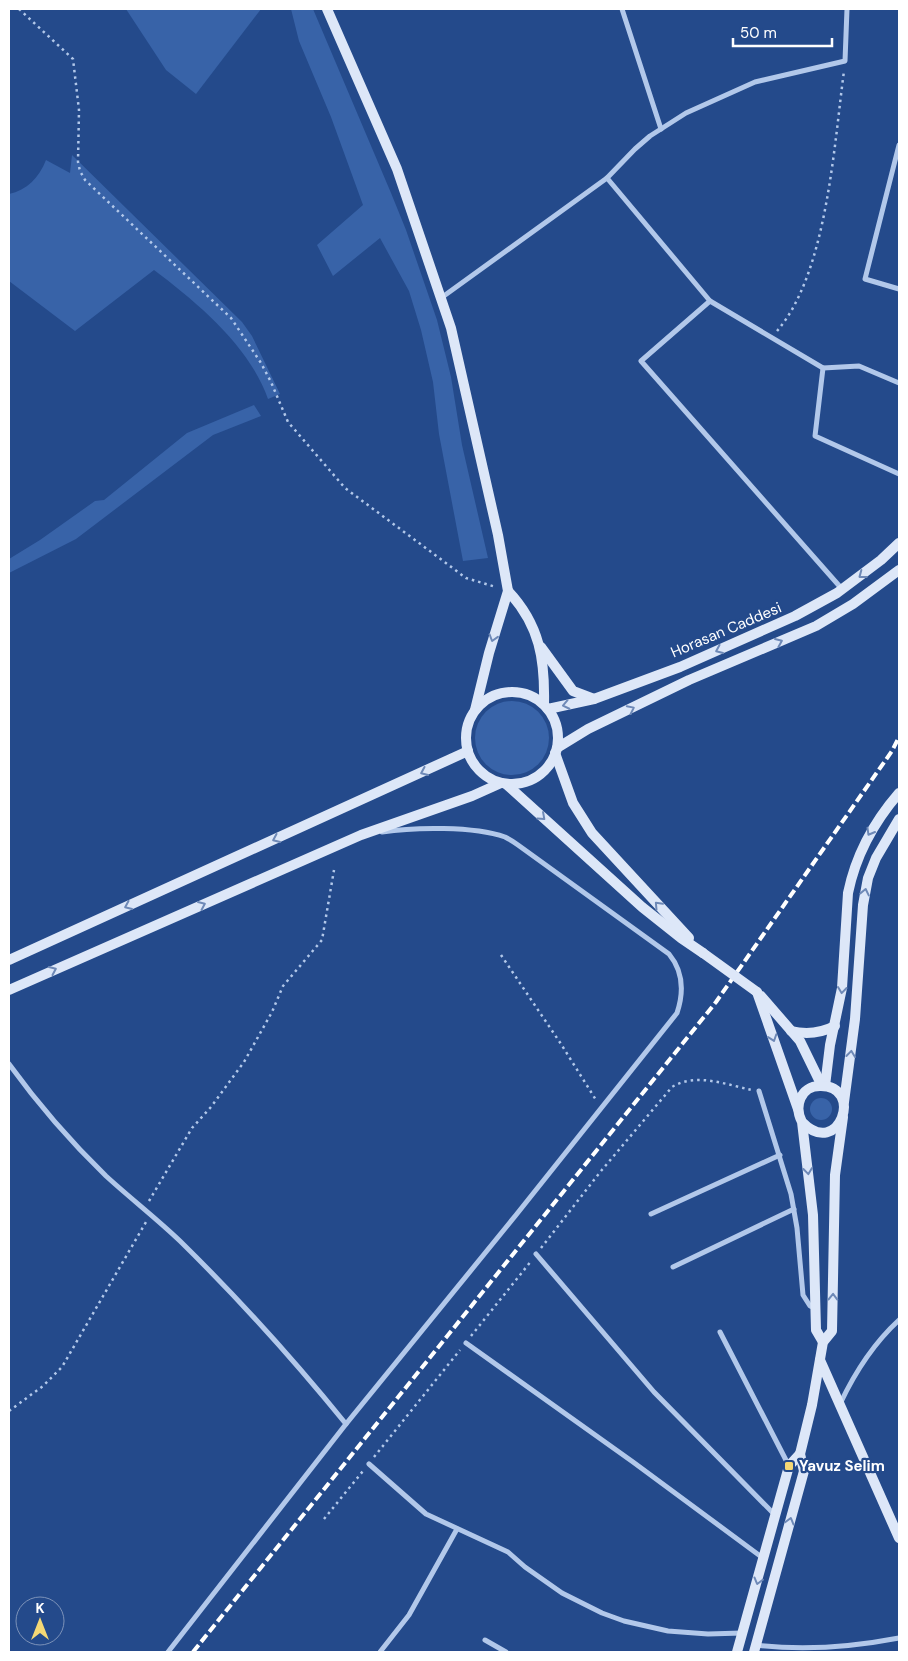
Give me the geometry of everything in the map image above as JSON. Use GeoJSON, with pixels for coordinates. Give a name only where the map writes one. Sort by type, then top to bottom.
{"type":"FeatureCollection","features":[{"type":"Feature","properties":{"kind":"street"},"geometry":{"type":"LineString","coordinates":[[327,9],[397,170],[451,328],[498,536],[508,591],[489,653],[475,710],[467,727],[466,737],[468,752],[480,772],[504,783],[516,784],[534,778],[549,766],[556,751],[588,729],[689,680],[816,626],[853,604],[899,570]]}},
{"type":"Feature","properties":{"kind":"street"},"geometry":{"type":"LineString","coordinates":[[622,9],[661,129]]}},
{"type":"Feature","properties":{"kind":"street"},"geometry":{"type":"LineString","coordinates":[[441,298],[607,178],[635,149],[686,113],[755,82],[845,61],[847,9]]}},
{"type":"Feature","properties":{"kind":"street"},"geometry":{"type":"LineString","coordinates":[[899,145],[865,280],[899,289]]}},
{"type":"Feature","properties":{"kind":"street"},"geometry":{"type":"LineString","coordinates":[[607,178],[710,301],[822,368],[859,366],[899,383]]}},
{"type":"Feature","properties":{"kind":"street"},"geometry":{"type":"LineString","coordinates":[[710,301],[641,361],[842,590]]}},
{"type":"Feature","properties":{"kind":"street"},"geometry":{"type":"LineString","coordinates":[[822,368],[815,436],[899,474]]}},
{"type":"Feature","properties":{"kind":"street","name":"Horasan Caddesi"},"geometry":{"type":"LineString","coordinates":[[546,707],[594,700],[680,667],[774,626],[842,590],[881,560],[899,543]]}},
{"type":"Feature","properties":{"kind":"street"},"geometry":{"type":"LineString","coordinates":[[508,591],[531,620],[540,644],[546,707]]}},
{"type":"Feature","properties":{"kind":"street"},"geometry":{"type":"LineString","coordinates":[[540,644],[573,691],[594,700]]}},
{"type":"Feature","properties":{"kind":"street"},"geometry":{"type":"LineString","coordinates":[[475,710],[490,698],[508,692],[527,694],[546,707],[557,729],[556,751],[573,803],[592,833],[703,954]]}},
{"type":"Feature","properties":{"kind":"street"},"geometry":{"type":"LineString","coordinates":[[9,960],[468,752]]}},
{"type":"Feature","properties":{"kind":"street"},"geometry":{"type":"LineString","coordinates":[[9,990],[360,835],[504,783]]}},
{"type":"Feature","properties":{"kind":"street"},"geometry":{"type":"LineString","coordinates":[[504,783],[660,922],[757,992],[800,1041],[824,1086]]}},
{"type":"Feature","properties":{"kind":"street"},"geometry":{"type":"LineString","coordinates":[[824,1086],[830,1045],[842,988],[848,893],[851,878],[858,855],[869,833],[887,806],[899,793]]}},
{"type":"Feature","properties":{"kind":"street"},"geometry":{"type":"LineString","coordinates":[[899,819],[887,836],[876,858],[868,878],[863,905],[855,1019],[835,1174],[832,1332],[823,1342],[800,1454],[804,1471],[755,1649],[867,1644],[899,1638]]}},
{"type":"Feature","properties":{"kind":"street"},"geometry":{"type":"LineString","coordinates":[[168,1652],[346,1424],[677,1012],[681,997],[681,981],[677,965],[669,954],[505,837],[473,832],[428,829],[397,830],[360,835]]}},
{"type":"Feature","properties":{"kind":"street"},"geometry":{"type":"LineString","coordinates":[[757,992],[802,1122],[813,1214],[816,1330],[823,1342]]}},
{"type":"Feature","properties":{"kind":"street"},"geometry":{"type":"LineString","coordinates":[[791,1031],[815,1033],[835,1026]]}},
{"type":"Feature","properties":{"kind":"street"},"geometry":{"type":"LineString","coordinates":[[9,1064],[43,1108],[86,1156],[190,1251],[270,1334],[346,1424]]}},
{"type":"Feature","properties":{"kind":"street"},"geometry":{"type":"LineString","coordinates":[[798,1109],[802,1095],[814,1087],[824,1086],[835,1090],[844,1102]]}},
{"type":"Feature","properties":{"kind":"street"},"geometry":{"type":"LineString","coordinates":[[758,1091],[780,1155],[794,1209],[803,1295],[810,1306],[815,1308]]}},
{"type":"Feature","properties":{"kind":"street"},"geometry":{"type":"LineString","coordinates":[[802,1122],[814,1131],[828,1132],[840,1123],[843,1117]]}},
{"type":"Feature","properties":{"kind":"street"},"geometry":{"type":"LineString","coordinates":[[651,1214],[780,1155]]}},
{"type":"Feature","properties":{"kind":"street"},"geometry":{"type":"LineString","coordinates":[[674,1266],[794,1209]]}},
{"type":"Feature","properties":{"kind":"street"},"geometry":{"type":"LineString","coordinates":[[536,1254],[654,1392],[776,1515]]}},
{"type":"Feature","properties":{"kind":"street"},"geometry":{"type":"LineString","coordinates":[[840,1404],[868,1354],[899,1320]]}},
{"type":"Feature","properties":{"kind":"street"},"geometry":{"type":"LineString","coordinates":[[720,1332],[789,1466]]}},
{"type":"Feature","properties":{"kind":"street"},"geometry":{"type":"LineString","coordinates":[[466,1343],[633,1462],[764,1559]]}},
{"type":"Feature","properties":{"kind":"street"},"geometry":{"type":"LineString","coordinates":[[820,1360],[899,1538]]}},
{"type":"Feature","properties":{"kind":"street"},"geometry":{"type":"LineString","coordinates":[[737,1652],[789,1466],[800,1454]]}},
{"type":"Feature","properties":{"kind":"street"},"geometry":{"type":"LineString","coordinates":[[369,1464],[426,1514],[508,1552],[525,1567],[556,1589],[602,1613],[668,1631],[708,1634],[743,1633]]}},
{"type":"Feature","properties":{"kind":"street"},"geometry":{"type":"LineString","coordinates":[[380,1652],[409,1616],[457,1529]]}},
{"type":"Feature","properties":{"kind":"street"},"geometry":{"type":"LineString","coordinates":[[485,1640],[506,1652]]}},
{"type":"Feature","properties":{"kind":"path"},"geometry":{"type":"LineString","coordinates":[[19,9],[73,59],[79,110],[78,162],[82,176],[231,318],[261,362],[288,422],[345,488],[466,578],[508,591]]}},
{"type":"Feature","properties":{"kind":"path"},"geometry":{"type":"LineString","coordinates":[[771,338],[800,296],[817,243],[829,179],[845,61]]}},
{"type":"Feature","properties":{"kind":"path"},"geometry":{"type":"LineString","coordinates":[[144,1209],[192,1128],[211,1107],[244,1062],[272,1012],[283,986],[322,940],[334,870]]}},
{"type":"Feature","properties":{"kind":"path"},"geometry":{"type":"LineString","coordinates":[[501,955],[561,1044],[601,1108]]}},
{"type":"Feature","properties":{"kind":"path"},"geometry":{"type":"LineString","coordinates":[[324,1519],[601,1171],[672,1087],[684,1082],[697,1080],[758,1091]]}},
{"type":"Feature","properties":{"kind":"path"},"geometry":{"type":"LineString","coordinates":[[9,1411],[43,1386],[62,1367],[150,1214]]}},
{"type":"Feature","properties":{"kind":"shaded area"},"geometry":{"type":"Polygon","coordinates":[[[126,9],[261,9],[196,94],[166,70],[126,9]]]}},
{"type":"Feature","properties":{"kind":"shaded area"},"geometry":{"type":"Polygon","coordinates":[[[291,9],[313,9],[406,230],[437,320],[451,377],[462,445],[488,558],[463,561],[439,434],[433,382],[421,330],[409,291],[380,238],[333,276],[317,245],[363,205],[331,117],[299,41],[291,9]]]}},
{"type":"Feature","properties":{"kind":"shaded area"},"geometry":{"type":"Polygon","coordinates":[[[72,155],[242,322],[252,336],[280,394],[268,399],[260,380],[249,362],[221,327],[154,270],[75,331],[9,281],[9,194],[21,190],[32,182],[46,160],[70,173],[72,155]]]}},
{"type":"Feature","properties":{"kind":"shaded area"},"geometry":{"type":"Polygon","coordinates":[[[254,405],[261,416],[213,435],[76,539],[9,573],[9,559],[40,540],[95,501],[104,500],[187,433],[254,405]]]}},
{"type":"Feature","properties":{"kind":"shaded area"},"geometry":{"type":"Polygon","coordinates":[[[512,701],[533,707],[543,717],[549,738],[543,759],[533,769],[512,775],[491,769],[481,759],[475,738],[481,717],[491,707],[512,701]]]}},
{"type":"Feature","properties":{"kind":"shaded area"},"geometry":{"type":"Polygon","coordinates":[[[821,1098],[829,1101],[832,1109],[829,1117],[821,1120],[813,1117],[810,1109],[813,1101],[821,1098]]]}},
{"type":"Feature","properties":{"kind":"railway"},"geometry":{"type":"LineString","coordinates":[[193,1652],[716,1002],[892,751],[899,737]]}},
{"type":"Feature","properties":{"kind":"place","name":"Yavuz Selim"},"geometry":{"type":"Point","coordinates":[789,1466]}}]}
